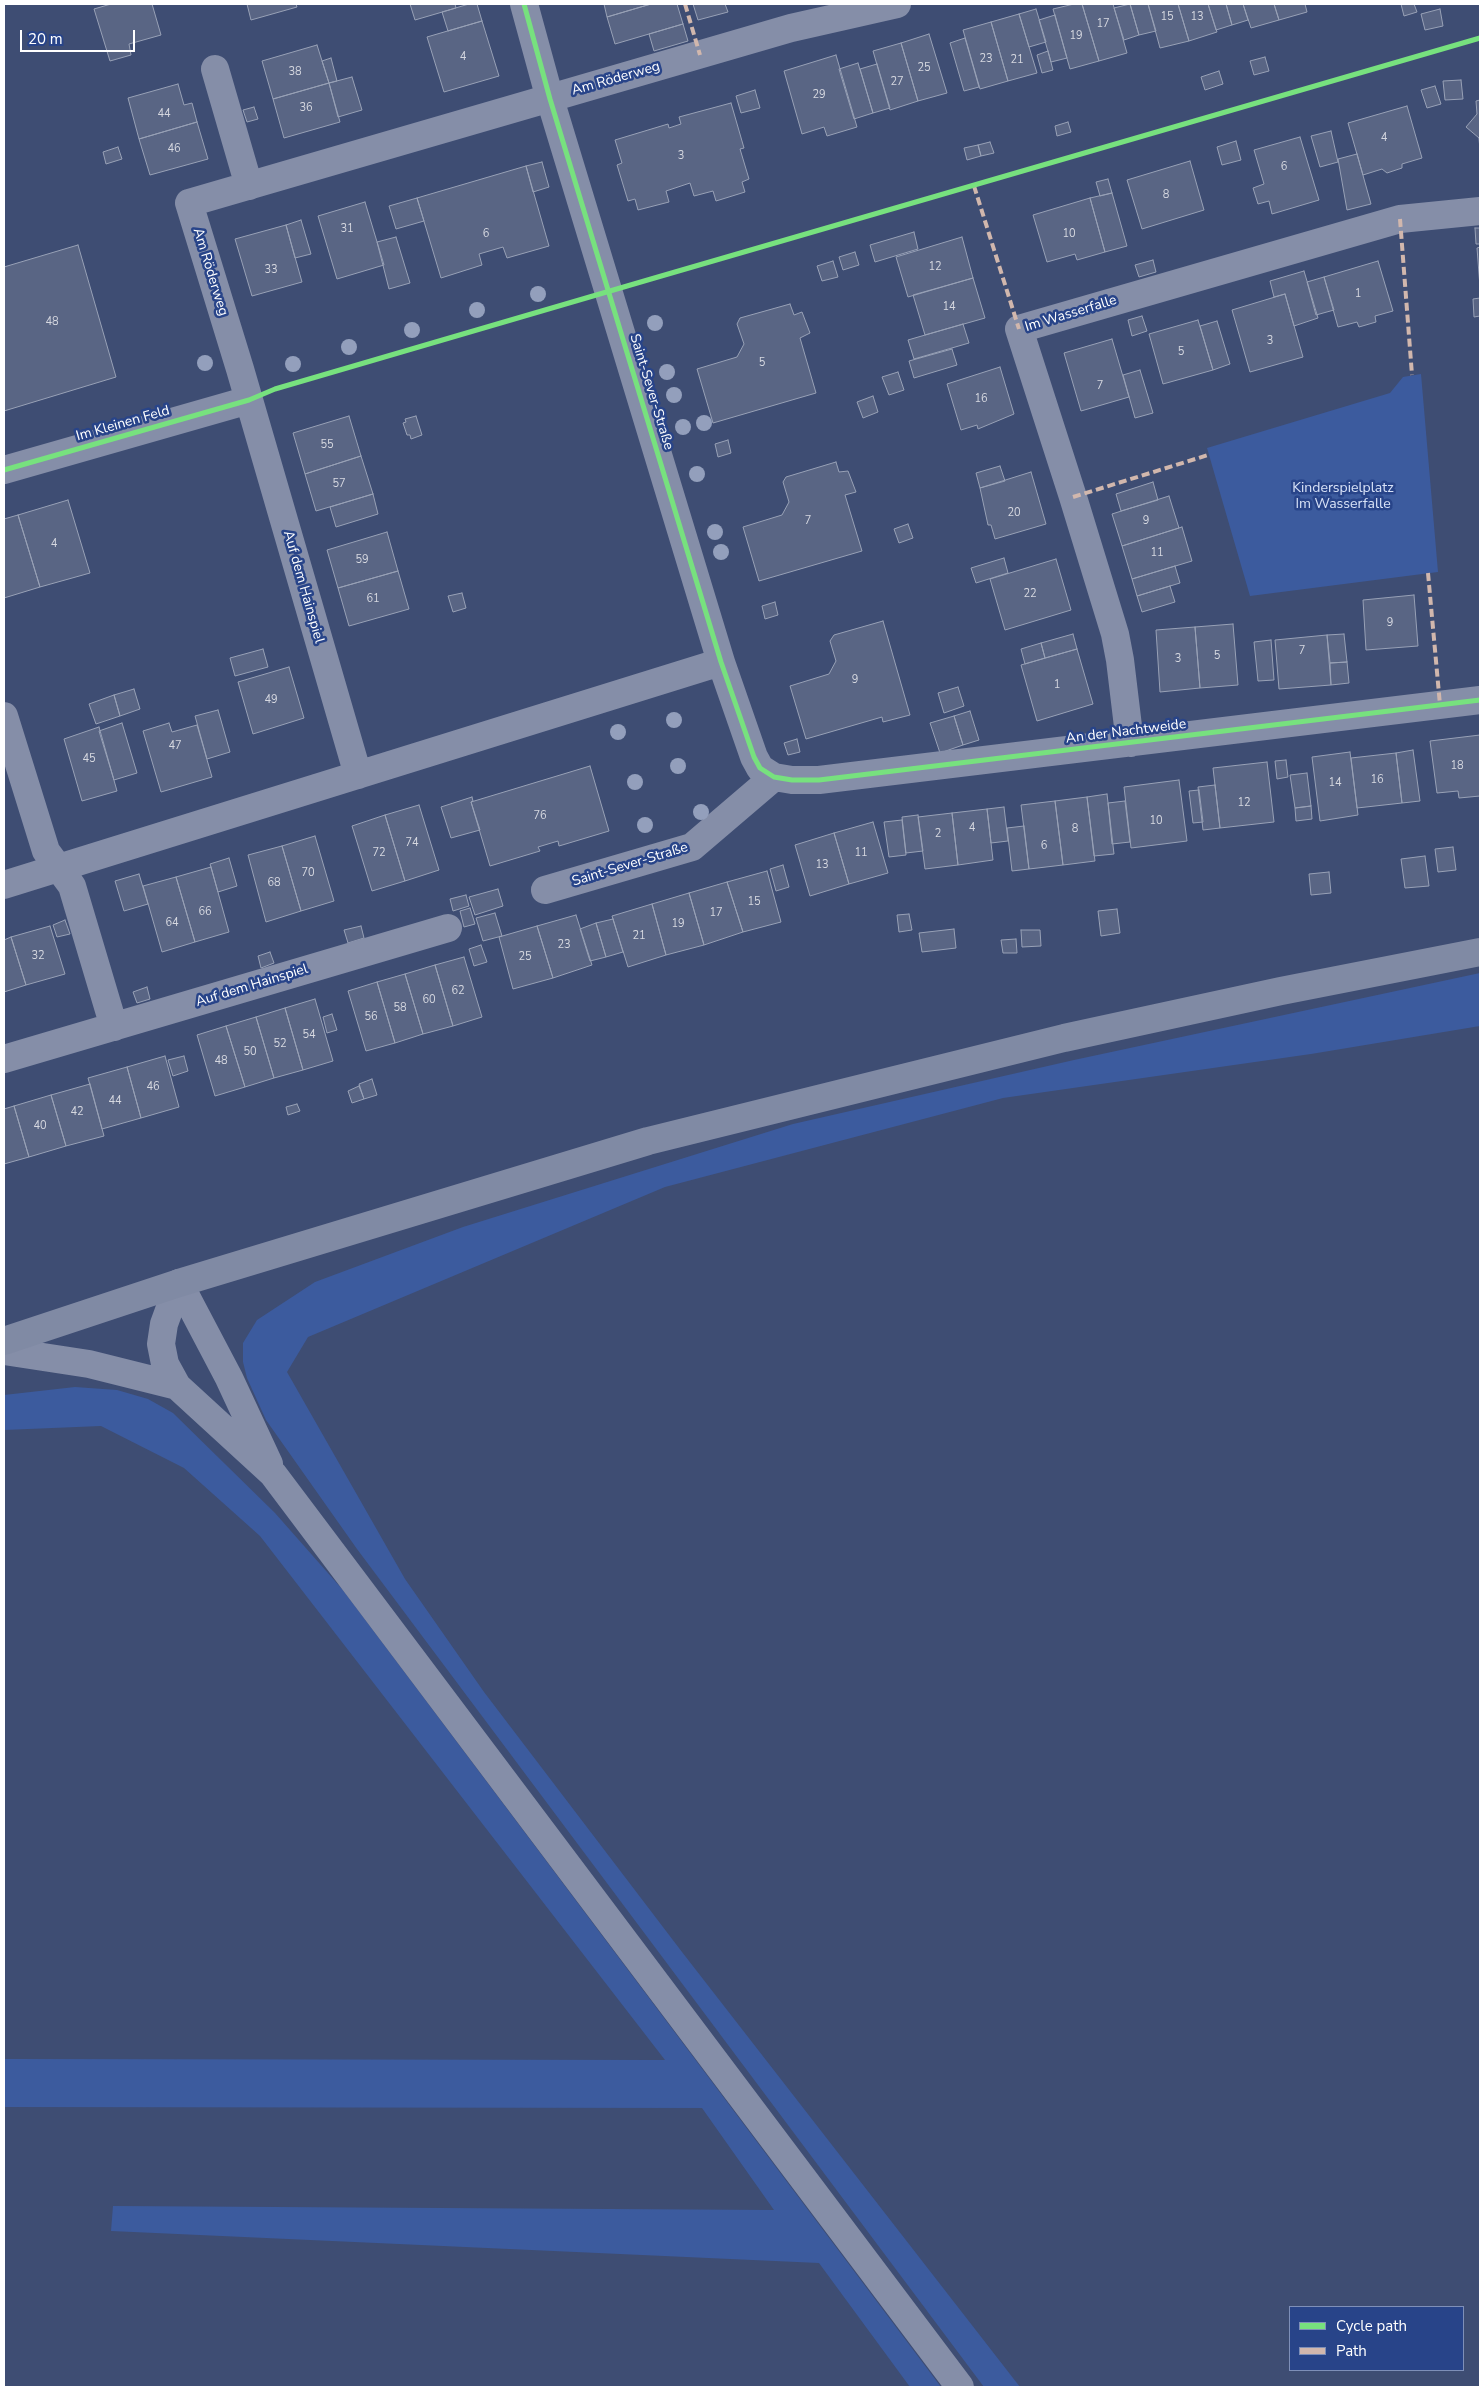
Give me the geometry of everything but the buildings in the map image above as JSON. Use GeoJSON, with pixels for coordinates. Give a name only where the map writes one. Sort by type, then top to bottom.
{"type":"FeatureCollection","features":[{"type":"Feature","properties":{"kind":"main road"},"geometry":{"type":"LineString","coordinates":[[4,1341],[179,1283],[648,1141],[1064,1038],[1281,991],[1480,952]]}},
{"type":"Feature","properties":{"kind":"street","name":"Saint-Sever-Straße"},"geometry":{"type":"LineString","coordinates":[[524,4],[550,99],[721,662],[754,757],[760,768],[774,776],[692,847],[545,890]]}},
{"type":"Feature","properties":{"kind":"street","name":"Am Röderweg"},"geometry":{"type":"LineString","coordinates":[[249,400],[189,204],[791,28],[897,4]]}},
{"type":"Feature","properties":{"kind":"street"},"geometry":{"type":"LineString","coordinates":[[215,69],[249,186]]}},
{"type":"Feature","properties":{"kind":"street","name":"Im Wasserfalle"},"geometry":{"type":"LineString","coordinates":[[1130,743],[1120,660],[1114,634],[1074,497],[1019,329],[1400,219],[1480,211]]}},
{"type":"Feature","properties":{"kind":"street","name":"Im Kleinen Feld"},"geometry":{"type":"LineString","coordinates":[[4,470],[249,400]]}},
{"type":"Feature","properties":{"kind":"street","name":"Auf dem Hainspiel"},"geometry":{"type":"LineString","coordinates":[[249,400],[358,775]]}},
{"type":"Feature","properties":{"kind":"street"},"geometry":{"type":"LineString","coordinates":[[4,884],[721,662]]}},
{"type":"Feature","properties":{"kind":"street","name":"An der Nachtweide"},"geometry":{"type":"LineString","coordinates":[[774,776],[792,780],[819,780],[1480,700]]}},
{"type":"Feature","properties":{"kind":"street"},"geometry":{"type":"LineString","coordinates":[[4,716],[46,851],[72,886],[114,1027]]}},
{"type":"Feature","properties":{"kind":"street","name":"Auf dem Hainspiel"},"geometry":{"type":"LineString","coordinates":[[4,1059],[448,928]]}},
{"type":"Feature","properties":{"kind":"street"},"geometry":{"type":"LineString","coordinates":[[179,1283],[164,1324],[161,1344],[165,1364],[177,1386],[273,1474],[960,2387]]}},
{"type":"Feature","properties":{"kind":"street"},"geometry":{"type":"LineString","coordinates":[[179,1283],[229,1378],[273,1474]]}},
{"type":"Feature","properties":{"kind":"street"},"geometry":{"type":"LineString","coordinates":[[4,1351],[89,1364],[177,1386]]}},
{"type":"Feature","properties":{"kind":"green space","name":"Kinderspielplatz Im Wasserfalle"},"geometry":{"type":"Polygon","coordinates":[[[1421,374],[1438,572],[1250,596],[1207,448],[1390,393],[1403,377],[1421,374]]]}},
{"type":"Feature","properties":{"kind":"green space"},"geometry":{"type":"Polygon","coordinates":[[[1480,973],[1480,1026],[1311,1054],[1003,1098],[665,1187],[308,1337],[287,1372],[405,1579],[484,1692],[682,1952],[1020,2387],[984,2387],[357,1549],[266,1420],[247,1378],[243,1362],[243,1343],[257,1320],[315,1282],[463,1227],[793,1124],[1074,1060],[1480,973]]]}},
{"type":"Feature","properties":{"kind":"green space"},"geometry":{"type":"Polygon","coordinates":[[[75,1387],[117,1390],[148,1399],[173,1413],[275,1513],[342,1589],[941,2387],[910,2387],[819,2263],[111,2231],[113,2206],[774,2210],[702,2108],[4,2107],[4,2059],[665,2060],[260,1536],[184,1468],[101,1426],[4,1430],[4,1395],[75,1387]]]}},
{"type":"Feature","properties":{"kind":"marked path"},"geometry":{"type":"LineString","coordinates":[[685,4],[700,55]]}},
{"type":"Feature","properties":{"kind":"marked path"},"geometry":{"type":"LineString","coordinates":[[974,186],[1019,329]]}},
{"type":"Feature","properties":{"kind":"marked path"},"geometry":{"type":"LineString","coordinates":[[1400,219],[1412,375]]}},
{"type":"Feature","properties":{"kind":"marked path"},"geometry":{"type":"LineString","coordinates":[[1073,497],[1208,455]]}},
{"type":"Feature","properties":{"kind":"marked path"},"geometry":{"type":"LineString","coordinates":[[1428,573],[1440,705]]}},
{"type":"Feature","properties":{"kind":"cycle path"},"geometry":{"type":"LineString","coordinates":[[524,4],[550,99],[721,662],[754,757],[760,768],[774,777],[792,780],[819,780],[1480,700]]}},
{"type":"Feature","properties":{"kind":"cycle path"},"geometry":{"type":"LineString","coordinates":[[4,470],[249,400],[275,389],[1480,38]]}}]}
